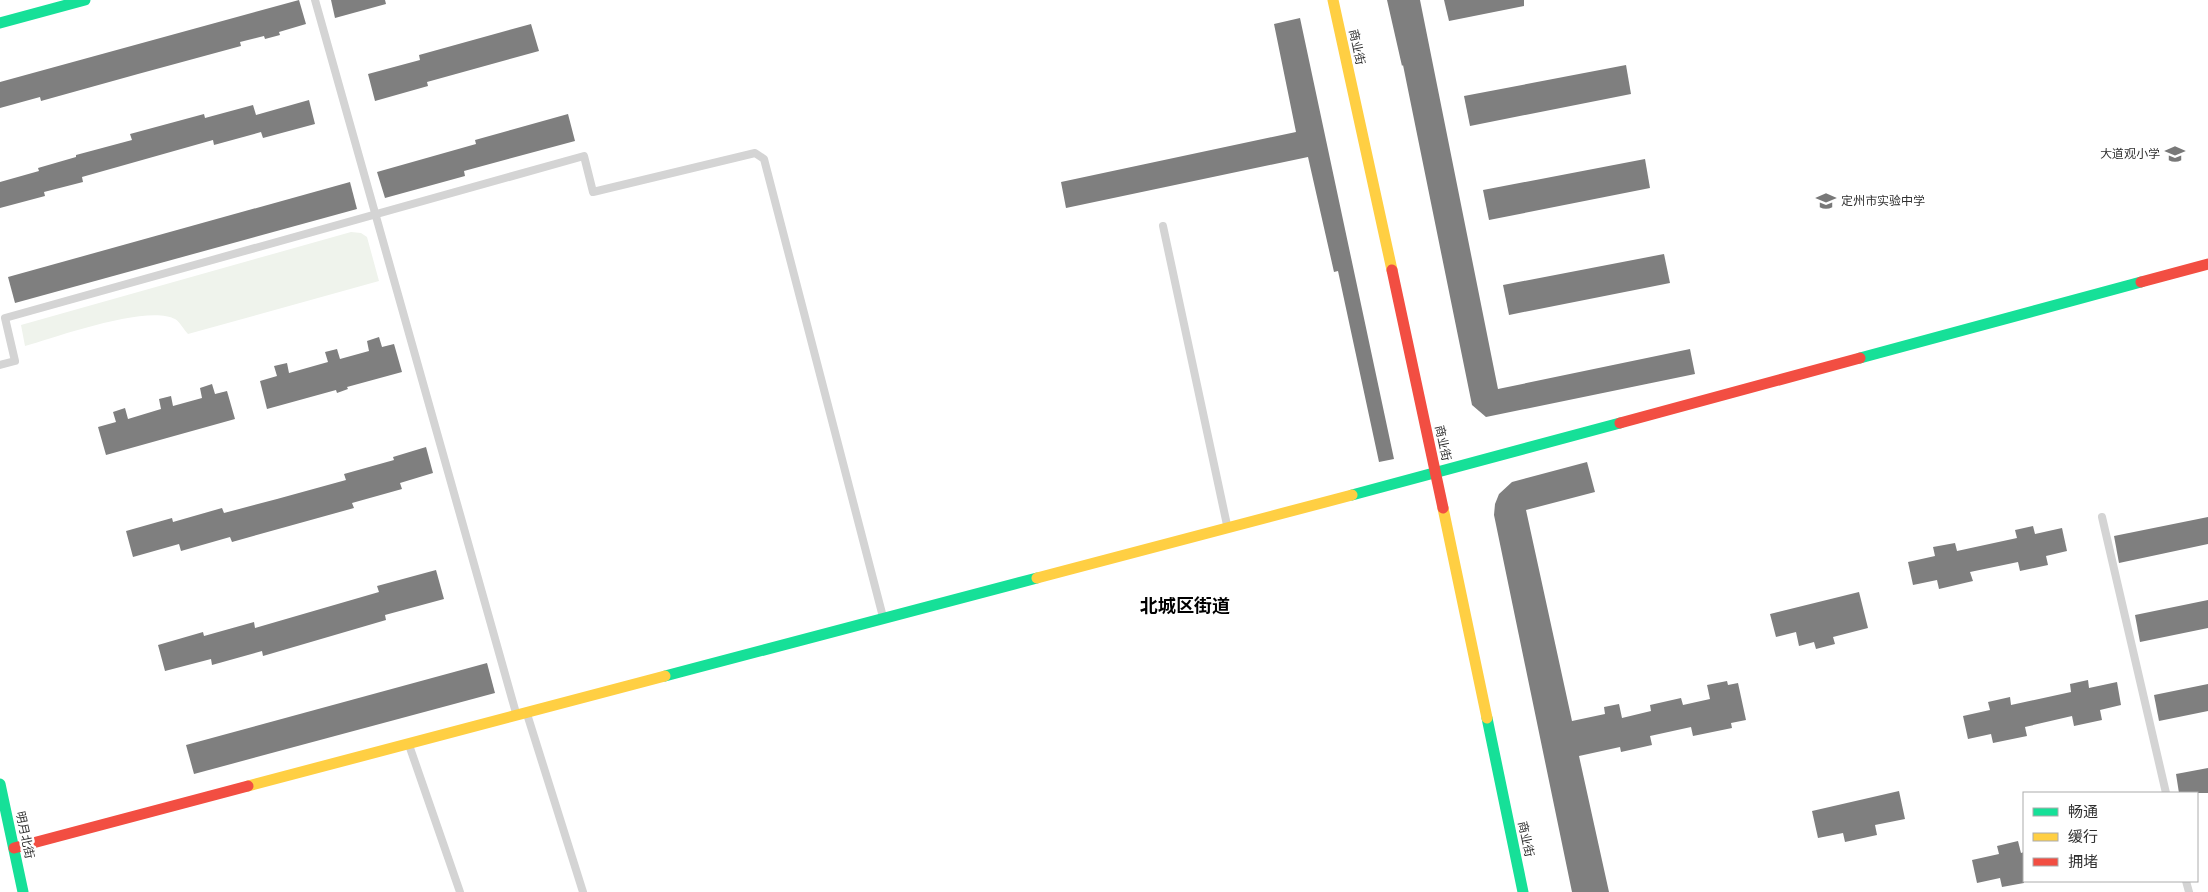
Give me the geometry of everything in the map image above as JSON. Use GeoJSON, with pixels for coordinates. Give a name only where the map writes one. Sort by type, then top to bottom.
{"type":"FeatureCollection","features":[{"type":"Feature","properties":{"kind":"street"},"geometry":{"type":"LineString","coordinates":[[0,23],[85,0]]}},
{"type":"Feature","properties":{"kind":"street","name":"商业街"},"geometry":{"type":"LineString","coordinates":[[1333,0],[1523,892]]}},
{"type":"Feature","properties":{"kind":"street"},"geometry":{"type":"LineString","coordinates":[[14,848],[1435,472],[2208,264]]}},
{"type":"Feature","properties":{"kind":"street","name":"明月北街"},"geometry":{"type":"LineString","coordinates":[[0,784],[23,892]]}},
{"type":"Feature","properties":{"kind":"lane"},"geometry":{"type":"LineString","coordinates":[[315,0],[375,214],[522,714],[583,892]]}},
{"type":"Feature","properties":{"kind":"lane"},"geometry":{"type":"LineString","coordinates":[[0,364],[16,361],[5,318],[375,214],[584,156],[594,192],[755,153],[764,159],[884,618]]}},
{"type":"Feature","properties":{"kind":"lane"},"geometry":{"type":"LineString","coordinates":[[1163,226],[1227,527]]}},
{"type":"Feature","properties":{"kind":"lane"},"geometry":{"type":"LineString","coordinates":[[2102,517],[2166,792]]}},
{"type":"Feature","properties":{"kind":"lane"},"geometry":{"type":"LineString","coordinates":[[409,744],[460,892]]}},
{"type":"Feature","properties":{"kind":"shaded area"},"geometry":{"type":"Polygon","coordinates":[[[351,232],[361,233],[367,237],[379,281],[188,334],[175,319],[162,315],[145,316],[102,324],[25,346],[21,325],[351,232]]]}},
{"type":"Feature","properties":{"kind":"building"},"geometry":{"type":"Polygon","coordinates":[[[299,0],[306,24],[279,32],[280,35],[265,39],[264,36],[240,42],[241,46],[41,101],[40,97],[0,108],[0,82],[299,0]]]}},
{"type":"Feature","properties":{"kind":"building"},"geometry":{"type":"Polygon","coordinates":[[[331,0],[385,0],[386,4],[335,18],[331,0]]]}},
{"type":"Feature","properties":{"kind":"building"},"geometry":{"type":"Polygon","coordinates":[[[1387,0],[1420,0],[1498,389],[1690,349],[1695,374],[1486,417],[1472,405],[1403,65],[1387,0]]]}},
{"type":"Feature","properties":{"kind":"building"},"geometry":{"type":"Polygon","coordinates":[[[1444,0],[1524,0],[1524,6],[1449,21],[1444,0]]]}},
{"type":"Feature","properties":{"kind":"building"},"geometry":{"type":"Polygon","coordinates":[[[1300,18],[1394,459],[1379,462],[1338,271],[1334,272],[1308,157],[1066,208],[1061,182],[1296,132],[1274,24],[1300,18]]]}},
{"type":"Feature","properties":{"kind":"building"},"geometry":{"type":"Polygon","coordinates":[[[531,24],[539,51],[427,82],[428,86],[375,101],[368,74],[420,60],[419,55],[531,24]]]}},
{"type":"Feature","properties":{"kind":"building"},"geometry":{"type":"Polygon","coordinates":[[[1626,65],[1631,94],[1470,126],[1464,96],[1626,65]]]}},
{"type":"Feature","properties":{"kind":"building"},"geometry":{"type":"Polygon","coordinates":[[[309,100],[315,124],[263,138],[261,132],[214,145],[213,140],[82,177],[83,182],[44,192],[45,196],[0,208],[0,182],[39,171],[38,168],[76,157],[76,155],[132,140],[130,134],[204,114],[205,118],[253,105],[256,115],[309,100]]]}},
{"type":"Feature","properties":{"kind":"building"},"geometry":{"type":"Polygon","coordinates":[[[568,114],[575,141],[464,171],[465,176],[385,198],[377,172],[476,144],[475,140],[568,114]]]}},
{"type":"Feature","properties":{"kind":"building"},"geometry":{"type":"Polygon","coordinates":[[[1645,159],[1650,188],[1489,220],[1483,190],[1645,159]]]}},
{"type":"Feature","properties":{"kind":"building"},"geometry":{"type":"Polygon","coordinates":[[[350,182],[357,209],[15,303],[8,277],[350,182]]]}},
{"type":"Feature","properties":{"kind":"building"},"geometry":{"type":"Polygon","coordinates":[[[1664,254],[1670,283],[1509,315],[1503,285],[1664,254]]]}},
{"type":"Feature","properties":{"kind":"building"},"geometry":{"type":"Polygon","coordinates":[[[379,337],[382,347],[394,344],[402,372],[347,387],[348,389],[337,393],[336,390],[267,409],[260,381],[277,376],[274,366],[287,363],[289,373],[328,362],[325,352],[337,349],[340,359],[369,351],[367,341],[379,337]]]}},
{"type":"Feature","properties":{"kind":"building"},"geometry":{"type":"Polygon","coordinates":[[[212,384],[215,394],[227,391],[235,419],[106,455],[98,427],[116,422],[113,412],[125,408],[128,419],[161,409],[159,399],[171,396],[173,406],[202,398],[200,388],[212,384]]]}},
{"type":"Feature","properties":{"kind":"building"},"geometry":{"type":"Polygon","coordinates":[[[426,447],[433,473],[400,483],[402,489],[352,503],[354,508],[232,542],[230,537],[181,551],[179,544],[133,557],[126,531],[172,518],[173,522],[222,508],[224,513],[346,480],[344,474],[394,460],[393,457],[426,447]]]}},
{"type":"Feature","properties":{"kind":"building"},"geometry":{"type":"Polygon","coordinates":[[[1587,462],[1595,492],[1526,510],[1572,721],[1605,714],[1604,707],[1619,704],[1622,718],[1651,711],[1650,705],[1681,698],[1683,705],[1710,699],[1707,685],[1727,681],[1728,685],[1738,683],[1746,720],[1731,723],[1732,728],[1693,736],[1691,727],[1650,736],[1652,745],[1621,752],[1620,747],[1579,756],[1609,892],[1572,892],[1494,515],[1495,504],[1499,494],[1512,482],[1587,462]]]}},
{"type":"Feature","properties":{"kind":"building"},"geometry":{"type":"Polygon","coordinates":[[[2208,517],[2208,544],[2119,563],[2114,536],[2208,517]]]}},
{"type":"Feature","properties":{"kind":"building"},"geometry":{"type":"Polygon","coordinates":[[[2033,526],[2035,534],[2062,528],[2067,551],[2046,556],[2048,565],[2020,571],[2018,562],[1970,572],[1973,581],[1939,589],[1937,580],[1913,585],[1908,562],[1935,556],[1933,547],[1955,543],[1957,551],[2017,538],[2015,530],[2033,526]]]}},
{"type":"Feature","properties":{"kind":"building"},"geometry":{"type":"Polygon","coordinates":[[[436,570],[444,599],[385,615],[386,620],[263,656],[262,651],[212,665],[211,659],[165,671],[158,645],[203,632],[204,636],[254,622],[255,628],[379,592],[377,586],[436,570]]]}},
{"type":"Feature","properties":{"kind":"building"},"geometry":{"type":"Polygon","coordinates":[[[1859,592],[1868,628],[1833,637],[1835,644],[1816,649],[1814,642],[1799,646],[1796,632],[1776,637],[1770,614],[1859,592]]]}},
{"type":"Feature","properties":{"kind":"building"},"geometry":{"type":"Polygon","coordinates":[[[2208,600],[2208,628],[2140,642],[2135,615],[2208,600]]]}},
{"type":"Feature","properties":{"kind":"building"},"geometry":{"type":"Polygon","coordinates":[[[487,663],[495,693],[194,774],[186,745],[487,663]]]}},
{"type":"Feature","properties":{"kind":"building"},"geometry":{"type":"Polygon","coordinates":[[[2088,680],[2089,688],[2117,682],[2121,705],[2100,710],[2102,720],[2074,726],[2072,716],[2025,727],[2027,736],[1993,743],[1991,734],[1968,739],[1963,716],[1990,710],[1988,702],[2010,697],[2011,705],[2071,692],[2070,684],[2088,680]]]}},
{"type":"Feature","properties":{"kind":"building"},"geometry":{"type":"Polygon","coordinates":[[[2208,684],[2208,711],[2159,721],[2154,695],[2208,684]]]}},
{"type":"Feature","properties":{"kind":"building"},"geometry":{"type":"Polygon","coordinates":[[[2208,768],[2208,793],[2179,792],[2176,774],[2208,768]]]}},
{"type":"Feature","properties":{"kind":"building"},"geometry":{"type":"Polygon","coordinates":[[[1899,791],[1905,819],[1875,825],[1877,835],[1845,842],[1843,833],[1818,838],[1812,811],[1899,791]]]}},
{"type":"Feature","properties":{"kind":"building"},"geometry":{"type":"Polygon","coordinates":[[[2018,841],[2021,853],[2023,852],[2024,883],[2002,887],[2000,878],[1977,883],[1972,860],[1999,854],[1997,846],[2018,841]]]}},
{"type":"Feature","properties":{"kind":"traffic: fast"},"geometry":{"type":"LineString","coordinates":[[0,23],[85,0]]}},
{"type":"Feature","properties":{"kind":"traffic: fast"},"geometry":{"type":"LineString","coordinates":[[1860,358],[2141,282]]}},
{"type":"Feature","properties":{"kind":"traffic: fast"},"geometry":{"type":"LineString","coordinates":[[1352,495],[1620,423]]}},
{"type":"Feature","properties":{"kind":"traffic: fast"},"geometry":{"type":"LineString","coordinates":[[665,676],[1037,578]]}},
{"type":"Feature","properties":{"kind":"traffic: fast"},"geometry":{"type":"LineString","coordinates":[[1487,718],[1523,892]]}},
{"type":"Feature","properties":{"kind":"traffic: fast"},"geometry":{"type":"LineString","coordinates":[[0,784],[23,892]]}},
{"type":"Feature","properties":{"kind":"traffic: slow"},"geometry":{"type":"LineString","coordinates":[[1333,0],[1392,270]]}},
{"type":"Feature","properties":{"kind":"traffic: slow"},"geometry":{"type":"LineString","coordinates":[[1037,578],[1352,495]]}},
{"type":"Feature","properties":{"kind":"traffic: slow"},"geometry":{"type":"LineString","coordinates":[[1443,508],[1487,718]]}},
{"type":"Feature","properties":{"kind":"traffic: slow"},"geometry":{"type":"LineString","coordinates":[[248,786],[665,676]]}},
{"type":"Feature","properties":{"kind":"traffic: jam"},"geometry":{"type":"LineString","coordinates":[[2141,282],[2208,264]]}},
{"type":"Feature","properties":{"kind":"traffic: jam"},"geometry":{"type":"LineString","coordinates":[[1392,270],[1443,508]]}},
{"type":"Feature","properties":{"kind":"traffic: jam"},"geometry":{"type":"LineString","coordinates":[[1620,423],[1860,358]]}},
{"type":"Feature","properties":{"kind":"traffic: jam"},"geometry":{"type":"LineString","coordinates":[[14,848],[248,786]]}},
{"type":"Feature","properties":{"kind":"place","name":"大道观小学"},"geometry":{"type":"Point","coordinates":[2175,154]}},
{"type":"Feature","properties":{"kind":"place","name":"定州市实验中学"},"geometry":{"type":"Point","coordinates":[1826,201]}},
{"type":"Feature","properties":{"kind":"district","name":"北城区街道"},"geometry":{"type":"Point","coordinates":[1185,606]}}]}
